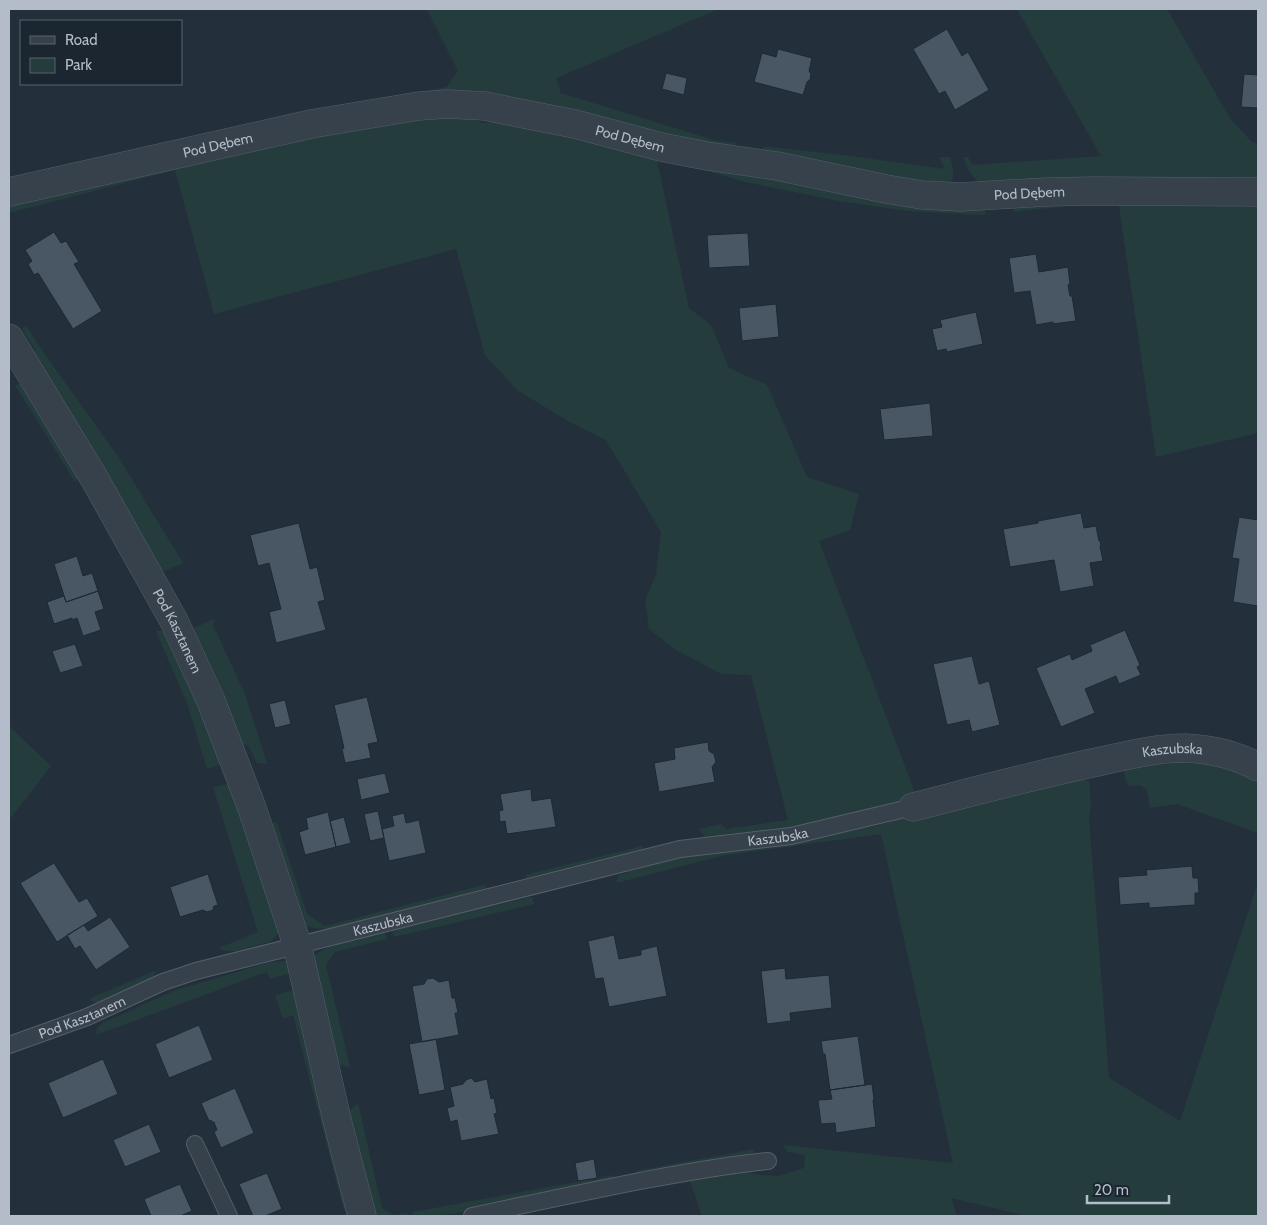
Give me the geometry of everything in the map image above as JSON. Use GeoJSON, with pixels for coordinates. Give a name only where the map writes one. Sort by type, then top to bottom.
{"type":"FeatureCollection","features":[{"type":"Feature","properties":{"kind":"street","name":"Pod Dębem"},"geometry":{"type":"LineString","coordinates":[[9,192],[311,124],[419,106],[447,104],[485,106],[575,124],[661,147],[777,166],[922,195],[960,197],[1094,191],[1258,192]]}},
{"type":"Feature","properties":{"kind":"street","name":"Pod Kasztanem"},"geometry":{"type":"LineString","coordinates":[[9,338],[94,478],[174,621],[212,701],[252,808],[297,944],[337,1120],[362,1216]]}},
{"type":"Feature","properties":{"kind":"street","name":"Kaszubska"},"geometry":{"type":"LineString","coordinates":[[913,807],[1061,769],[1151,751],[1184,748],[1206,750],[1233,756],[1258,767]]}},
{"type":"Feature","properties":{"kind":"lane","name":"Kaszubska"},"geometry":{"type":"LineString","coordinates":[[297,944],[680,849],[791,836],[913,807]]}},
{"type":"Feature","properties":{"kind":"lane","name":"Pod Kasztanem"},"geometry":{"type":"LineString","coordinates":[[9,1045],[87,1017],[163,982],[196,971],[297,944]]}},
{"type":"Feature","properties":{"kind":"lane"},"geometry":{"type":"LineString","coordinates":[[194,1144],[229,1216]]}},
{"type":"Feature","properties":{"kind":"lane"},"geometry":{"type":"LineString","coordinates":[[472,1216],[688,1172],[768,1161]]}},
{"type":"Feature","properties":{"kind":"green space"},"geometry":{"type":"Polygon","coordinates":[[[427,9],[719,9],[556,78],[561,93],[717,141],[738,143],[728,148],[563,114],[273,119],[447,87],[458,71],[427,9]]]}},
{"type":"Feature","properties":{"kind":"green space"},"geometry":{"type":"Polygon","coordinates":[[[1017,9],[1167,9],[1231,120],[1253,143],[1258,143],[1258,180],[980,184],[970,173],[963,157],[968,157],[972,165],[1101,156],[1017,9]]]}},
{"type":"Feature","properties":{"kind":"green space"},"geometry":{"type":"Polygon","coordinates":[[[464,114],[482,123],[502,121],[984,205],[985,215],[907,211],[839,201],[745,182],[656,156],[689,308],[711,325],[729,368],[767,385],[807,477],[859,494],[850,530],[819,541],[917,801],[790,829],[706,839],[699,829],[721,824],[726,829],[788,820],[751,675],[722,674],[676,650],[649,629],[645,600],[656,575],[661,532],[606,440],[568,421],[517,390],[485,355],[456,249],[214,314],[175,170],[9,213],[9,200],[313,133],[464,114]]]}},
{"type":"Feature","properties":{"kind":"green space"},"geometry":{"type":"Polygon","coordinates":[[[763,146],[945,169],[939,157],[950,157],[953,178],[951,185],[941,189],[765,153],[763,146]]]}},
{"type":"Feature","properties":{"kind":"green space"},"geometry":{"type":"Polygon","coordinates":[[[1117,196],[1258,203],[1258,433],[1156,457],[1118,200],[1014,212],[1013,205],[1018,201],[1045,198],[1117,196]]]}},
{"type":"Feature","properties":{"kind":"green space"},"geometry":{"type":"Polygon","coordinates":[[[26,326],[117,455],[183,563],[165,571],[159,569],[32,355],[35,350],[22,329],[26,326]]]}},
{"type":"Feature","properties":{"kind":"green space"},"geometry":{"type":"Polygon","coordinates":[[[26,383],[82,474],[75,482],[15,385],[26,383]]]}},
{"type":"Feature","properties":{"kind":"green space"},"geometry":{"type":"Polygon","coordinates":[[[215,619],[213,625],[245,694],[267,764],[257,763],[248,745],[238,744],[189,630],[215,619]]]}},
{"type":"Feature","properties":{"kind":"green space"},"geometry":{"type":"Polygon","coordinates":[[[168,629],[225,763],[207,769],[188,706],[156,631],[168,629]]]}},
{"type":"Feature","properties":{"kind":"green space"},"geometry":{"type":"Polygon","coordinates":[[[9,726],[51,766],[9,820],[9,726]]]}},
{"type":"Feature","properties":{"kind":"green space"},"geometry":{"type":"Polygon","coordinates":[[[1182,756],[1258,774],[1258,833],[1177,804],[1150,808],[1147,790],[1141,785],[1130,786],[1126,782],[1124,769],[1182,756]]]}},
{"type":"Feature","properties":{"kind":"green space"},"geometry":{"type":"Polygon","coordinates":[[[1079,778],[1089,781],[1091,804],[1089,817],[1109,1078],[1180,1121],[1258,882],[1258,1216],[1027,1216],[951,1198],[957,1216],[702,1216],[690,1181],[744,1171],[761,1175],[779,1176],[804,1168],[805,1155],[788,1152],[783,1145],[953,1163],[881,834],[721,856],[616,883],[619,875],[681,856],[796,842],[879,825],[913,815],[1079,778]]]}},
{"type":"Feature","properties":{"kind":"green space"},"geometry":{"type":"Polygon","coordinates":[[[232,784],[280,928],[278,934],[271,941],[237,951],[224,951],[219,948],[258,932],[213,787],[232,784]]]}},
{"type":"Feature","properties":{"kind":"green space"},"geometry":{"type":"Polygon","coordinates":[[[276,821],[307,914],[325,926],[487,884],[485,889],[337,928],[311,927],[303,924],[268,825],[276,821]]]}},
{"type":"Feature","properties":{"kind":"green space"},"geometry":{"type":"Polygon","coordinates":[[[642,846],[644,852],[528,880],[525,875],[642,846]]]}},
{"type":"Feature","properties":{"kind":"green space"},"geometry":{"type":"Polygon","coordinates":[[[532,897],[534,904],[394,937],[392,930],[532,897]]]}},
{"type":"Feature","properties":{"kind":"green space"},"geometry":{"type":"Polygon","coordinates":[[[385,932],[387,939],[335,952],[326,965],[350,1067],[334,1063],[312,959],[318,953],[335,945],[385,932]]]}},
{"type":"Feature","properties":{"kind":"green space"},"geometry":{"type":"Polygon","coordinates":[[[287,961],[292,964],[294,972],[270,979],[267,972],[96,1035],[97,1028],[102,1023],[176,990],[271,962],[287,961]]]}},
{"type":"Feature","properties":{"kind":"green space"},"geometry":{"type":"Polygon","coordinates":[[[154,971],[155,974],[152,978],[101,1003],[89,999],[154,971]]]}},
{"type":"Feature","properties":{"kind":"green space"},"geometry":{"type":"Polygon","coordinates":[[[299,989],[349,1200],[344,1211],[293,1015],[283,1019],[275,995],[299,989]]]}},
{"type":"Feature","properties":{"kind":"green space"},"geometry":{"type":"Polygon","coordinates":[[[358,1103],[382,1208],[394,1215],[407,1213],[408,1216],[375,1216],[345,1115],[358,1103]]]}},
{"type":"Feature","properties":{"kind":"green space"},"geometry":{"type":"Polygon","coordinates":[[[754,1149],[754,1153],[637,1176],[635,1171],[754,1149]]]}},
{"type":"Feature","properties":{"kind":"green space"},"geometry":{"type":"Polygon","coordinates":[[[615,1175],[613,1179],[457,1213],[414,1216],[413,1212],[615,1175]]]}},
{"type":"Feature","properties":{"kind":"building"},"geometry":{"type":"Polygon","coordinates":[[[947,29],[962,56],[968,52],[989,90],[955,110],[945,91],[939,94],[913,49],[947,29]]]}},
{"type":"Feature","properties":{"kind":"building"},"geometry":{"type":"Polygon","coordinates":[[[778,49],[812,58],[809,71],[811,74],[810,80],[807,82],[803,95],[754,82],[762,53],[776,57],[778,49]]]}},
{"type":"Feature","properties":{"kind":"building"},"geometry":{"type":"Polygon","coordinates":[[[666,73],[687,78],[684,95],[662,89],[666,73]]]}},
{"type":"Feature","properties":{"kind":"building"},"geometry":{"type":"Polygon","coordinates":[[[1244,74],[1258,75],[1258,108],[1241,107],[1244,74]]]}},
{"type":"Feature","properties":{"kind":"building"},"geometry":{"type":"Polygon","coordinates":[[[54,232],[61,243],[66,241],[79,262],[74,264],[102,311],[73,329],[38,273],[34,275],[28,264],[32,261],[25,250],[54,232]]]}},
{"type":"Feature","properties":{"kind":"building"},"geometry":{"type":"Polygon","coordinates":[[[748,233],[750,266],[709,268],[707,235],[748,233]]]}},
{"type":"Feature","properties":{"kind":"building"},"geometry":{"type":"Polygon","coordinates":[[[1036,254],[1039,272],[1068,267],[1070,284],[1068,285],[1070,296],[1072,296],[1076,321],[1036,325],[1030,291],[1014,293],[1009,258],[1036,254]]]}},
{"type":"Feature","properties":{"kind":"building"},"geometry":{"type":"Polygon","coordinates":[[[776,304],[779,337],[742,341],[739,308],[776,304]]]}},
{"type":"Feature","properties":{"kind":"building"},"geometry":{"type":"Polygon","coordinates":[[[976,312],[983,344],[947,352],[946,349],[937,351],[932,329],[942,327],[940,320],[976,312]]]}},
{"type":"Feature","properties":{"kind":"building"},"geometry":{"type":"Polygon","coordinates":[[[930,403],[933,436],[884,440],[880,409],[930,403]]]}},
{"type":"Feature","properties":{"kind":"building"},"geometry":{"type":"Polygon","coordinates":[[[1081,513],[1084,528],[1096,526],[1101,545],[1103,561],[1090,563],[1094,586],[1060,592],[1054,560],[1010,567],[1003,529],[1081,513]]]}},
{"type":"Feature","properties":{"kind":"building"},"geometry":{"type":"Polygon","coordinates":[[[1239,517],[1258,520],[1258,606],[1233,602],[1239,559],[1232,558],[1239,517]]]}},
{"type":"Feature","properties":{"kind":"building"},"geometry":{"type":"Polygon","coordinates":[[[299,523],[310,569],[317,567],[325,600],[318,602],[326,630],[276,643],[269,612],[281,609],[269,563],[258,566],[250,535],[299,523]]]}},
{"type":"Feature","properties":{"kind":"building"},"geometry":{"type":"Polygon","coordinates":[[[77,556],[83,576],[92,573],[98,591],[66,602],[54,564],[77,556]]]}},
{"type":"Feature","properties":{"kind":"building"},"geometry":{"type":"Polygon","coordinates":[[[98,591],[104,609],[95,612],[101,630],[83,636],[77,618],[54,624],[47,602],[64,596],[66,602],[98,591]]]}},
{"type":"Feature","properties":{"kind":"building"},"geometry":{"type":"Polygon","coordinates":[[[1125,630],[1140,665],[1137,667],[1141,675],[1119,684],[1116,676],[1085,689],[1095,713],[1061,727],[1036,668],[1070,654],[1072,660],[1092,651],[1090,645],[1125,630]]]}},
{"type":"Feature","properties":{"kind":"building"},"geometry":{"type":"Polygon","coordinates":[[[75,644],[83,666],[60,673],[52,651],[75,644]]]}},
{"type":"Feature","properties":{"kind":"building"},"geometry":{"type":"Polygon","coordinates":[[[972,656],[979,684],[989,681],[1000,725],[972,732],[969,720],[947,725],[933,664],[972,656]]]}},
{"type":"Feature","properties":{"kind":"building"},"geometry":{"type":"Polygon","coordinates":[[[367,697],[378,742],[368,744],[371,758],[345,763],[342,749],[344,748],[334,705],[367,697]]]}},
{"type":"Feature","properties":{"kind":"building"},"geometry":{"type":"Polygon","coordinates":[[[285,700],[291,724],[275,728],[269,704],[285,700]]]}},
{"type":"Feature","properties":{"kind":"building"},"geometry":{"type":"Polygon","coordinates":[[[708,742],[709,751],[714,754],[716,762],[712,767],[715,782],[659,792],[654,763],[675,759],[674,748],[708,742]]]}},
{"type":"Feature","properties":{"kind":"building"},"geometry":{"type":"Polygon","coordinates":[[[385,773],[390,793],[361,800],[357,779],[385,773]]]}},
{"type":"Feature","properties":{"kind":"building"},"geometry":{"type":"Polygon","coordinates":[[[531,789],[532,801],[551,798],[556,827],[507,834],[505,821],[500,822],[499,811],[503,810],[500,794],[531,789]]]}},
{"type":"Feature","properties":{"kind":"building"},"geometry":{"type":"Polygon","coordinates":[[[378,811],[384,838],[370,841],[364,814],[378,811]]]}},
{"type":"Feature","properties":{"kind":"building"},"geometry":{"type":"Polygon","coordinates":[[[328,812],[336,847],[305,855],[299,832],[308,829],[306,818],[328,812]]]}},
{"type":"Feature","properties":{"kind":"building"},"geometry":{"type":"Polygon","coordinates":[[[404,813],[406,823],[419,820],[426,853],[389,861],[382,829],[394,826],[392,816],[404,813]]]}},
{"type":"Feature","properties":{"kind":"building"},"geometry":{"type":"Polygon","coordinates":[[[344,817],[351,843],[336,847],[330,821],[344,817]]]}},
{"type":"Feature","properties":{"kind":"building"},"geometry":{"type":"Polygon","coordinates":[[[54,863],[79,902],[87,898],[98,916],[57,942],[20,883],[54,863]]]}},
{"type":"Feature","properties":{"kind":"building"},"geometry":{"type":"Polygon","coordinates":[[[1192,866],[1193,878],[1198,878],[1199,893],[1195,893],[1195,905],[1149,908],[1149,903],[1120,905],[1118,877],[1147,875],[1146,870],[1192,866]]]}},
{"type":"Feature","properties":{"kind":"building"},"geometry":{"type":"Polygon","coordinates":[[[208,874],[218,905],[214,906],[213,910],[207,912],[203,910],[180,917],[170,887],[208,874]]]}},
{"type":"Feature","properties":{"kind":"building"},"geometry":{"type":"Polygon","coordinates":[[[110,917],[130,947],[96,970],[80,946],[75,949],[67,935],[84,925],[88,931],[110,917]]]}},
{"type":"Feature","properties":{"kind":"building"},"geometry":{"type":"Polygon","coordinates":[[[614,935],[619,959],[641,955],[641,950],[657,946],[667,996],[609,1007],[603,978],[595,979],[588,941],[614,935]]]}},
{"type":"Feature","properties":{"kind":"building"},"geometry":{"type":"Polygon","coordinates":[[[785,968],[786,979],[829,975],[832,1008],[790,1013],[791,1021],[767,1024],[761,971],[785,968]]]}},
{"type":"Feature","properties":{"kind":"building"},"geometry":{"type":"Polygon","coordinates":[[[433,978],[439,982],[449,980],[452,998],[455,998],[458,1013],[455,1013],[459,1035],[422,1042],[412,986],[424,984],[427,979],[433,978]]]}},
{"type":"Feature","properties":{"kind":"building"},"geometry":{"type":"Polygon","coordinates":[[[199,1025],[213,1060],[169,1078],[155,1044],[199,1025]]]}},
{"type":"Feature","properties":{"kind":"building"},"geometry":{"type":"Polygon","coordinates":[[[858,1036],[865,1085],[830,1090],[825,1054],[823,1054],[821,1041],[858,1036]]]}},
{"type":"Feature","properties":{"kind":"building"},"geometry":{"type":"Polygon","coordinates":[[[436,1039],[445,1090],[419,1095],[409,1044],[436,1039]]]}},
{"type":"Feature","properties":{"kind":"building"},"geometry":{"type":"Polygon","coordinates":[[[103,1059],[118,1094],[63,1118],[48,1083],[103,1059]]]}},
{"type":"Feature","properties":{"kind":"building"},"geometry":{"type":"Polygon","coordinates":[[[471,1078],[475,1082],[487,1079],[491,1099],[494,1098],[497,1113],[494,1114],[499,1134],[461,1141],[457,1120],[450,1122],[447,1108],[454,1106],[450,1087],[463,1084],[471,1078]]]}},
{"type":"Feature","properties":{"kind":"building"},"geometry":{"type":"Polygon","coordinates":[[[872,1084],[876,1127],[836,1133],[835,1123],[821,1124],[818,1100],[832,1099],[830,1090],[872,1084]]]}},
{"type":"Feature","properties":{"kind":"building"},"geometry":{"type":"Polygon","coordinates":[[[235,1088],[254,1133],[221,1148],[214,1132],[217,1130],[214,1122],[209,1121],[201,1103],[235,1088]]]}},
{"type":"Feature","properties":{"kind":"building"},"geometry":{"type":"Polygon","coordinates":[[[149,1124],[161,1152],[125,1167],[113,1140],[149,1124]]]}},
{"type":"Feature","properties":{"kind":"building"},"geometry":{"type":"Polygon","coordinates":[[[594,1159],[597,1178],[578,1181],[575,1163],[594,1159]]]}},
{"type":"Feature","properties":{"kind":"building"},"geometry":{"type":"Polygon","coordinates":[[[267,1173],[282,1209],[265,1216],[253,1216],[239,1184],[267,1173]]]}},
{"type":"Feature","properties":{"kind":"building"},"geometry":{"type":"Polygon","coordinates":[[[180,1184],[192,1211],[180,1216],[151,1216],[144,1199],[180,1184]]]}}]}
